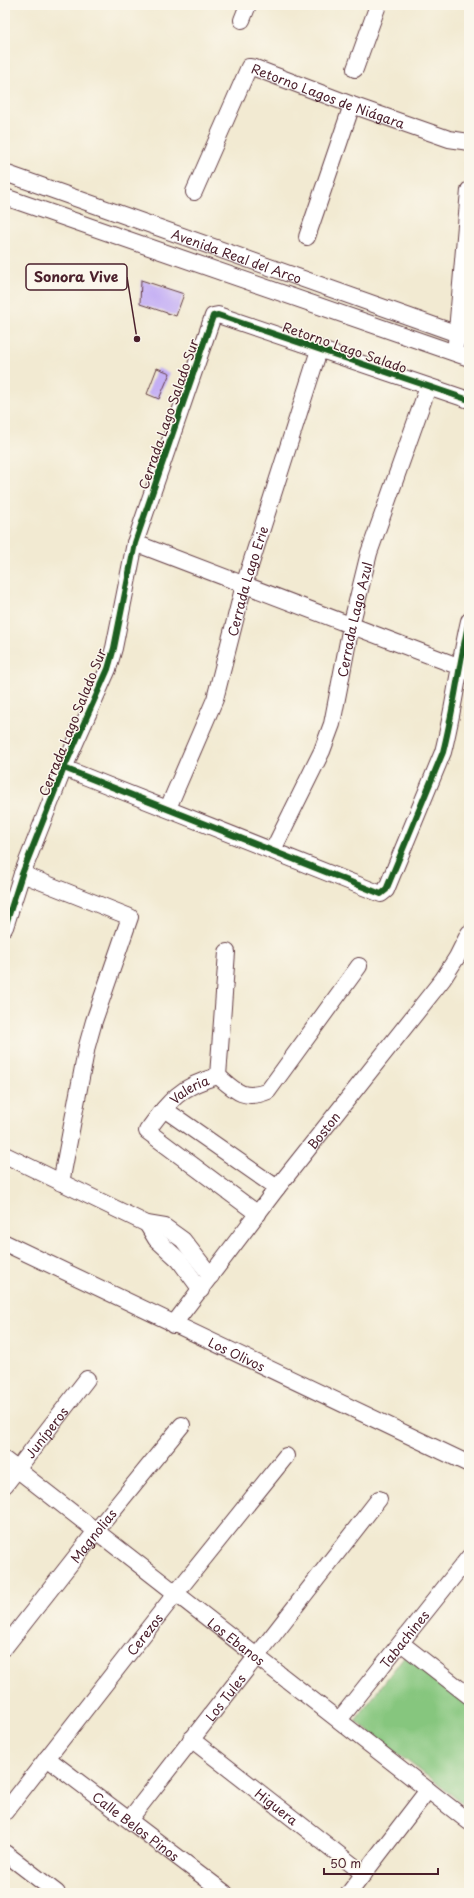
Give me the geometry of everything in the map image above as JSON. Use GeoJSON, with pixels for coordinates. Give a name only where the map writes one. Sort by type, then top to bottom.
{"type":"FeatureCollection","features":[{"type":"Feature","properties":{"kind":"street"},"geometry":{"type":"LineString","coordinates":[[355,69],[378,5]]}},
{"type":"Feature","properties":{"kind":"street","name":"Retorno Lagos de Niágara"},"geometry":{"type":"LineString","coordinates":[[194,192],[249,68],[255,68],[352,106],[450,139],[469,142]]}},
{"type":"Feature","properties":{"kind":"street"},"geometry":{"type":"LineString","coordinates":[[306,237],[352,106]]}},
{"type":"Feature","properties":{"kind":"street","name":"Avenida Real del Arco"},"geometry":{"type":"LineString","coordinates":[[5,173],[111,212],[463,336]]}},
{"type":"Feature","properties":{"kind":"street"},"geometry":{"type":"LineString","coordinates":[[462,355],[469,190]]}},
{"type":"Feature","properties":{"kind":"street","name":"Avenida Real del Arco"},"geometry":{"type":"LineString","coordinates":[[5,197],[462,355]]}},
{"type":"Feature","properties":{"kind":"street"},"geometry":{"type":"LineString","coordinates":[[104,231],[111,212]]}},
{"type":"Feature","properties":{"kind":"street","name":"Retorno Lago Salado"},"geometry":{"type":"LineString","coordinates":[[214,316],[218,315],[469,400]]}},
{"type":"Feature","properties":{"kind":"street","name":"Cerrada Lago Salado Sur"},"geometry":{"type":"LineString","coordinates":[[5,927],[22,874],[64,768],[108,669],[114,648],[135,543],[214,316]]}},
{"type":"Feature","properties":{"kind":"street","name":"Cerrada Lago Erie"},"geometry":{"type":"LineString","coordinates":[[168,808],[216,700],[244,585],[319,350]]}},
{"type":"Feature","properties":{"kind":"street","name":"Cerrada Lago Azul"},"geometry":{"type":"LineString","coordinates":[[273,850],[322,751],[332,724],[351,626],[369,553],[428,387]]}},
{"type":"Feature","properties":{"kind":"street"},"geometry":{"type":"LineString","coordinates":[[135,543],[464,669]]}},
{"type":"Feature","properties":{"kind":"street"},"geometry":{"type":"LineString","coordinates":[[64,768],[273,850],[378,894],[382,894],[386,890],[443,752],[464,669],[469,621]]}},
{"type":"Feature","properties":{"kind":"street"},"geometry":{"type":"LineString","coordinates":[[22,874],[130,918],[94,1021],[87,1046],[61,1183]]}},
{"type":"Feature","properties":{"kind":"street","name":"Boston"},"geometry":{"type":"LineString","coordinates":[[173,1325],[278,1188],[443,979],[457,957],[469,933]]}},
{"type":"Feature","properties":{"kind":"street"},"geometry":{"type":"LineString","coordinates":[[218,1076],[227,952]]}},
{"type":"Feature","properties":{"kind":"street","name":"Valeria"},"geometry":{"type":"LineString","coordinates":[[278,1188],[164,1109],[181,1091],[198,1081],[218,1076],[242,1094],[256,1096],[268,1091],[360,966]]}},
{"type":"Feature","properties":{"kind":"street"},"geometry":{"type":"LineString","coordinates":[[164,1109],[147,1131],[258,1214]]}},
{"type":"Feature","properties":{"kind":"street"},"geometry":{"type":"LineString","coordinates":[[5,1155],[147,1224],[165,1226],[182,1240],[211,1276]]}},
{"type":"Feature","properties":{"kind":"street"},"geometry":{"type":"LineString","coordinates":[[147,1224],[156,1239],[179,1260],[200,1290]]}},
{"type":"Feature","properties":{"kind":"street","name":"Los Olivos"},"geometry":{"type":"LineString","coordinates":[[5,1243],[173,1325],[469,1464]]}},
{"type":"Feature","properties":{"kind":"street","name":"Juníperos"},"geometry":{"type":"LineString","coordinates":[[5,1485],[11,1465],[87,1379]]}},
{"type":"Feature","properties":{"kind":"street","name":"Magnolias"},"geometry":{"type":"LineString","coordinates":[[5,1647],[182,1425]]}},
{"type":"Feature","properties":{"kind":"street","name":"Cerezos"},"geometry":{"type":"LineString","coordinates":[[5,1812],[176,1593],[286,1456]]}},
{"type":"Feature","properties":{"kind":"street","name":"Los Ebanos"},"geometry":{"type":"LineString","coordinates":[[11,1465],[469,1822]]}},
{"type":"Feature","properties":{"kind":"street","name":"Los Tules"},"geometry":{"type":"LineString","coordinates":[[129,1820],[255,1656],[379,1499]]}},
{"type":"Feature","properties":{"kind":"street","name":"Tabachines"},"geometry":{"type":"LineString","coordinates":[[339,1720],[469,1557]]}},
{"type":"Feature","properties":{"kind":"street"},"geometry":{"type":"LineString","coordinates":[[401,1643],[469,1696]]}},
{"type":"Feature","properties":{"kind":"street","name":"Higuera"},"geometry":{"type":"LineString","coordinates":[[191,1739],[364,1874]]}},
{"type":"Feature","properties":{"kind":"street","name":"Calle Belos Pinos"},"geometry":{"type":"LineString","coordinates":[[47,1758],[225,1893]]}},
{"type":"Feature","properties":{"kind":"street"},"geometry":{"type":"LineString","coordinates":[[349,1893],[428,1790]]}},
{"type":"Feature","properties":{"kind":"street"},"geometry":{"type":"LineString","coordinates":[[5,1852],[57,1893]]}},
{"type":"Feature","properties":{"kind":"green space"},"geometry":{"type":"Polygon","coordinates":[[[405,1655],[469,1704],[469,1808],[355,1721],[405,1655]]]}},
{"type":"Feature","properties":{"kind":"building"},"geometry":{"type":"Polygon","coordinates":[[[141,280],[184,294],[176,316],[140,304],[141,280]]]}},
{"type":"Feature","properties":{"kind":"building"},"geometry":{"type":"Polygon","coordinates":[[[157,368],[170,373],[159,399],[147,394],[157,368]]]}},
{"type":"Feature","properties":{"kind":"cycle path"},"geometry":{"type":"LineString","coordinates":[[5,927],[22,874],[64,768],[108,669],[114,648],[135,543],[213,316],[218,315],[469,400]]}},
{"type":"Feature","properties":{"kind":"cycle path"},"geometry":{"type":"LineString","coordinates":[[64,768],[381,894],[386,890],[443,752],[469,621]]}},
{"type":"Feature","properties":{"kind":"place","name":"Sonora Vive"},"geometry":{"type":"Point","coordinates":[137,339]}}]}
